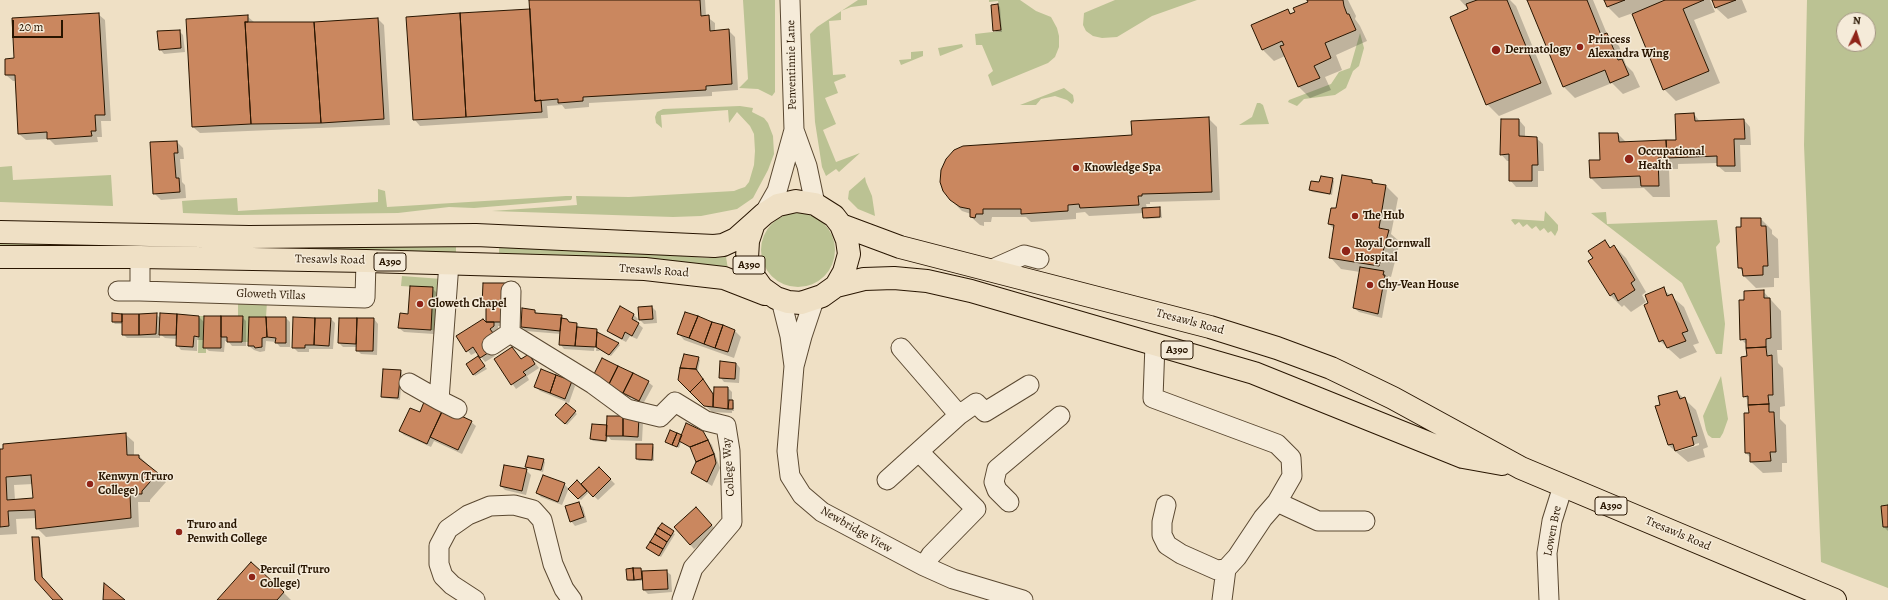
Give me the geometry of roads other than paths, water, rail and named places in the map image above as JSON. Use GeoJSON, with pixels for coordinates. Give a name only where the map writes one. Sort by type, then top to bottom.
{"type":"FeatureCollection","features":[{"type":"Feature","properties":{"kind":"highway","name":"A390"},"geometry":{"type":"LineString","coordinates":[[796,201],[815,204],[834,216],[841,225],[847,240],[849,254],[844,272],[836,286],[830,292],[814,300],[801,303],[788,302],[778,299],[762,288],[752,274],[747,258],[748,242],[759,218],[778,205],[796,201]]}},
{"type":"Feature","properties":{"kind":"highway","name":"Tresawls Road"},"geometry":{"type":"LineString","coordinates":[[0,232],[256,237],[476,235],[714,246],[723,245],[736,239],[759,218]]}},
{"type":"Feature","properties":{"kind":"highway","name":"Tresawls Road"},"geometry":{"type":"LineString","coordinates":[[841,225],[900,247],[988,271],[1210,327],[1277,348],[1331,368],[1393,398],[1521,468],[1835,600]]}},
{"type":"Feature","properties":{"kind":"highway","name":"Tresawls Road"},"geometry":{"type":"LineString","coordinates":[[0,257],[140,257],[366,261],[645,269],[699,274],[738,282],[778,299]]}},
{"type":"Feature","properties":{"kind":"highway","name":"Tresawls Road"},"geometry":{"type":"LineString","coordinates":[[836,286],[864,279],[894,278],[927,280],[1254,373],[1463,457],[1521,468]]}},
{"type":"Feature","properties":{"kind":"street","name":"Penventinnie Lane"},"geometry":{"type":"LineString","coordinates":[[790,0],[794,130],[806,166],[815,204]]}},
{"type":"Feature","properties":{"kind":"street","name":"Penventinnie Lane"},"geometry":{"type":"LineString","coordinates":[[759,218],[777,191],[794,130]]}},
{"type":"Feature","properties":{"kind":"street"},"geometry":{"type":"LineString","coordinates":[[988,271],[1024,255],[1040,259]]}},
{"type":"Feature","properties":{"kind":"street"},"geometry":{"type":"LineString","coordinates":[[140,257],[140,291]]}},
{"type":"Feature","properties":{"kind":"street","name":"Gloweth Villas"},"geometry":{"type":"LineString","coordinates":[[118,291],[365,298],[366,261]]}},
{"type":"Feature","properties":{"kind":"street"},"geometry":{"type":"LineString","coordinates":[[439,400],[449,263]]}},
{"type":"Feature","properties":{"kind":"street"},"geometry":{"type":"LineString","coordinates":[[492,345],[510,333],[511,291]]}},
{"type":"Feature","properties":{"kind":"street","name":"Newbridge View"},"geometry":{"type":"LineString","coordinates":[[778,299],[790,336],[794,366]]}},
{"type":"Feature","properties":{"kind":"street","name":"Newbridge View"},"geometry":{"type":"LineString","coordinates":[[814,300],[794,366],[787,451],[790,476],[802,495],[822,512],[924,566],[953,579],[1024,600]]}},
{"type":"Feature","properties":{"kind":"street","name":"College Way"},"geometry":{"type":"LineString","coordinates":[[510,333],[593,384],[627,409],[660,417],[675,402],[706,421],[726,426],[730,451],[732,522],[693,568],[682,600]]}},
{"type":"Feature","properties":{"kind":"street"},"geometry":{"type":"LineString","coordinates":[[1155,344],[1153,398],[1277,444],[1291,458],[1292,476],[1277,502],[1263,518],[1237,557],[1226,569],[1222,600]]}},
{"type":"Feature","properties":{"kind":"street"},"geometry":{"type":"LineString","coordinates":[[901,348],[959,415]]}},
{"type":"Feature","properties":{"kind":"street"},"geometry":{"type":"LineString","coordinates":[[408,383],[457,409]]}},
{"type":"Feature","properties":{"kind":"street"},"geometry":{"type":"LineString","coordinates":[[887,480],[920,452],[959,415],[976,403],[985,412],[1029,385]]}},
{"type":"Feature","properties":{"kind":"street"},"geometry":{"type":"LineString","coordinates":[[924,566],[931,555],[976,509],[1003,496],[994,482],[997,469],[1060,416]]}},
{"type":"Feature","properties":{"kind":"street"},"geometry":{"type":"LineString","coordinates":[[920,452],[976,509]]}},
{"type":"Feature","properties":{"kind":"street","name":"Lowen Bre"},"geometry":{"type":"LineString","coordinates":[[1548,600],[1547,554],[1552,521],[1563,486]]}},
{"type":"Feature","properties":{"kind":"street"},"geometry":{"type":"LineString","coordinates":[[1277,502],[1318,521],[1365,521]]}},
{"type":"Feature","properties":{"kind":"street"},"geometry":{"type":"LineString","coordinates":[[475,600],[452,585],[443,576],[439,564],[439,546],[448,529],[468,515],[490,506],[514,505],[534,510],[542,520],[553,564],[564,589],[572,600]]}},
{"type":"Feature","properties":{"kind":"street"},"geometry":{"type":"LineString","coordinates":[[1166,505],[1162,522],[1162,535],[1167,545],[1181,554],[1217,570],[1226,569]]}},
{"type":"Feature","properties":{"kind":"place","name":"Princess Alexandra Wing"},"geometry":{"type":"Point","coordinates":[1580,47]}},
{"type":"Feature","properties":{"kind":"place","name":"Dermatology"},"geometry":{"type":"Point","coordinates":[1496,50]}},
{"type":"Feature","properties":{"kind":"place","name":"Occupational Health"},"geometry":{"type":"Point","coordinates":[1629,159]}},
{"type":"Feature","properties":{"kind":"place","name":"Knowledge Spa"},"geometry":{"type":"Point","coordinates":[1076,168]}},
{"type":"Feature","properties":{"kind":"place","name":"The Hub"},"geometry":{"type":"Point","coordinates":[1355,216]}},
{"type":"Feature","properties":{"kind":"place","name":"Royal Cornwall Hospital"},"geometry":{"type":"Point","coordinates":[1346,251]}},
{"type":"Feature","properties":{"kind":"place","name":"Chy-Vean House"},"geometry":{"type":"Point","coordinates":[1370,285]}},
{"type":"Feature","properties":{"kind":"place","name":"Gloweth Chapel"},"geometry":{"type":"Point","coordinates":[420,304]}},
{"type":"Feature","properties":{"kind":"place","name":"Kenwyn (Truro College)"},"geometry":{"type":"Point","coordinates":[90,484]}},
{"type":"Feature","properties":{"kind":"place","name":"Truro and Penwith College"},"geometry":{"type":"Point","coordinates":[179,532]}},
{"type":"Feature","properties":{"kind":"place","name":"Percuil (Truro College)"},"geometry":{"type":"Point","coordinates":[252,577]}}]}
